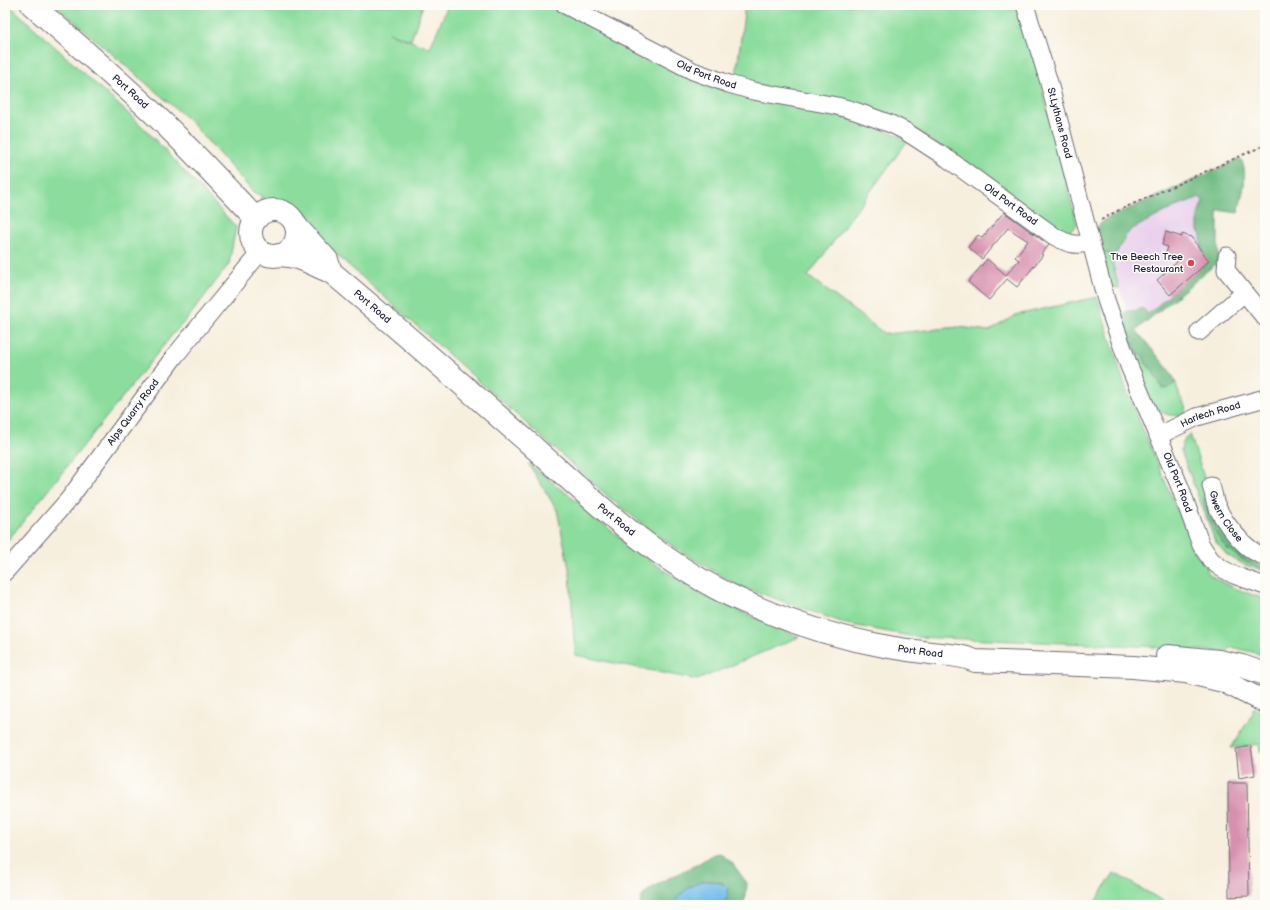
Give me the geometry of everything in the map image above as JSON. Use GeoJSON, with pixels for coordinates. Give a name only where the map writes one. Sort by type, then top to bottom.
{"type":"FeatureCollection","features":[{"type":"Feature","properties":{"kind":"main road","name":"Port Road"},"geometry":{"type":"LineString","coordinates":[[32,5],[153,113],[200,159],[256,219]]}},
{"type":"Feature","properties":{"kind":"main road"},"geometry":{"type":"LineString","coordinates":[[267,211],[281,211],[288,214],[296,226],[296,241],[286,252],[270,253],[254,245],[252,238],[253,225],[256,219],[267,211]]}},
{"type":"Feature","properties":{"kind":"main road","name":"Port Road"},"geometry":{"type":"LineString","coordinates":[[296,226],[327,260],[331,272]]}},
{"type":"Feature","properties":{"kind":"main road","name":"Port Road"},"geometry":{"type":"LineString","coordinates":[[270,253],[302,258],[331,272],[392,322],[617,521],[650,547],[686,571],[738,599],[802,625],[842,637],[884,646],[963,656],[975,661],[1133,667],[1186,672],[1223,681],[1265,702]]}},
{"type":"Feature","properties":{"kind":"main road","name":"Port Road"},"geometry":{"type":"LineString","coordinates":[[963,656],[976,652],[1033,650],[1134,656],[1184,657],[1219,661],[1242,666],[1265,674]]}},
{"type":"Feature","properties":{"kind":"street","name":"Old Port Road"},"geometry":{"type":"LineString","coordinates":[[565,5],[693,71],[709,77],[754,92],[855,111],[891,124],[905,131],[948,159],[1054,236],[1070,244],[1077,245],[1088,235],[1102,287],[1118,336],[1180,487],[1201,545],[1211,560],[1228,572],[1265,586]]}},
{"type":"Feature","properties":{"kind":"street","name":"St.Lythans Road"},"geometry":{"type":"LineString","coordinates":[[1025,5],[1048,79],[1088,235]]}},
{"type":"Feature","properties":{"kind":"street","name":"Alps Quarry Road"},"geometry":{"type":"LineString","coordinates":[[5,572],[69,499],[174,357],[270,253]]}},
{"type":"Feature","properties":{"kind":"street"},"geometry":{"type":"LineString","coordinates":[[1227,256],[1226,270],[1265,318]]}},
{"type":"Feature","properties":{"kind":"street"},"geometry":{"type":"LineString","coordinates":[[1199,332],[1244,293]]}},
{"type":"Feature","properties":{"kind":"street","name":"Harlech Road"},"geometry":{"type":"LineString","coordinates":[[1158,436],[1197,417],[1265,398]]}},
{"type":"Feature","properties":{"kind":"street","name":"Gwern Close"},"geometry":{"type":"LineString","coordinates":[[1211,486],[1220,512],[1234,533],[1247,547],[1256,553],[1265,556]]}},
{"type":"Feature","properties":{"kind":"path"},"geometry":{"type":"LineString","coordinates":[[1088,235],[1115,212],[1265,145]]}},
{"type":"Feature","properties":{"kind":"shaded area"},"geometry":{"type":"Polygon","coordinates":[[[1240,165],[1245,182],[1238,213],[1218,210],[1218,262],[1135,330],[1130,322],[1103,232],[1240,165]]]}},
{"type":"Feature","properties":{"kind":"green space"},"geometry":{"type":"Polygon","coordinates":[[[5,5],[9,5],[144,128],[236,227],[229,264],[188,318],[172,335],[5,544],[5,5]]]}},
{"type":"Feature","properties":{"kind":"green space"},"geometry":{"type":"Polygon","coordinates":[[[55,5],[423,5],[411,40],[389,33],[430,48],[448,5],[551,5],[721,90],[828,110],[909,139],[808,276],[885,334],[959,327],[989,331],[1016,315],[1097,297],[1127,392],[1197,556],[1207,567],[1207,572],[1213,577],[1235,588],[1265,599],[1265,661],[1263,661],[1260,654],[1232,647],[1226,652],[1140,646],[915,637],[847,624],[737,585],[672,546],[611,499],[308,229],[297,211],[279,202],[271,202],[260,199],[262,196],[253,192],[189,120],[55,5]]]}},
{"type":"Feature","properties":{"kind":"green space"},"geometry":{"type":"Polygon","coordinates":[[[745,5],[1020,5],[1077,224],[1072,230],[1060,231],[998,185],[890,113],[769,88],[736,77],[745,5]]]}},
{"type":"Feature","properties":{"kind":"green space"},"geometry":{"type":"Polygon","coordinates":[[[1238,160],[1242,161],[1244,167],[1243,193],[1238,213],[1218,210],[1218,262],[1136,330],[1169,370],[1175,380],[1174,384],[1167,389],[1162,388],[1152,370],[1145,362],[1143,356],[1127,339],[1120,318],[1123,313],[1127,311],[1141,309],[1144,309],[1148,314],[1209,261],[1202,252],[1201,235],[1198,231],[1198,215],[1203,201],[1200,197],[1179,205],[1134,228],[1126,235],[1116,254],[1101,252],[1093,231],[1108,218],[1238,160]]]}},
{"type":"Feature","properties":{"kind":"green space"},"geometry":{"type":"Polygon","coordinates":[[[1101,252],[1110,254],[1119,288],[1111,287],[1101,252]]]}},
{"type":"Feature","properties":{"kind":"green space"},"geometry":{"type":"Polygon","coordinates":[[[1125,338],[1134,343],[1137,351],[1143,356],[1145,362],[1152,370],[1162,387],[1174,384],[1175,380],[1180,397],[1187,412],[1175,416],[1168,415],[1157,409],[1154,411],[1125,338]]]}},
{"type":"Feature","properties":{"kind":"green space"},"geometry":{"type":"Polygon","coordinates":[[[1190,434],[1227,549],[1241,559],[1265,571],[1245,565],[1227,555],[1215,541],[1181,451],[1186,438],[1190,434]]]}},
{"type":"Feature","properties":{"kind":"green space"},"geometry":{"type":"Polygon","coordinates":[[[528,463],[580,504],[634,550],[699,593],[799,637],[697,680],[575,655],[570,573],[557,510],[528,463]]]}},
{"type":"Feature","properties":{"kind":"green space"},"geometry":{"type":"Polygon","coordinates":[[[1208,492],[1265,559],[1265,570],[1236,555],[1222,543],[1212,525],[1204,504],[1204,495],[1208,492]]]}},
{"type":"Feature","properties":{"kind":"green space"},"geometry":{"type":"Polygon","coordinates":[[[1253,708],[1265,715],[1265,743],[1260,752],[1259,744],[1231,748],[1253,713],[1253,708]]]}},
{"type":"Feature","properties":{"kind":"green space"},"geometry":{"type":"Polygon","coordinates":[[[720,853],[732,863],[747,883],[746,896],[743,905],[722,905],[727,898],[723,883],[707,881],[700,882],[688,888],[673,905],[640,905],[644,895],[655,886],[695,866],[711,855],[720,853]]]}},
{"type":"Feature","properties":{"kind":"green space"},"geometry":{"type":"Polygon","coordinates":[[[1114,873],[1170,905],[1093,905],[1114,873]]]}},
{"type":"Feature","properties":{"kind":"water"},"geometry":{"type":"Polygon","coordinates":[[[703,881],[717,882],[723,884],[728,889],[727,898],[722,905],[673,905],[686,890],[703,881]]]}},
{"type":"Feature","properties":{"kind":"building"},"geometry":{"type":"Polygon","coordinates":[[[1004,212],[1049,245],[1041,254],[1043,255],[1017,287],[1007,279],[989,300],[968,282],[987,259],[1006,275],[1019,260],[1015,257],[1028,241],[1008,228],[982,259],[968,247],[978,235],[982,238],[1004,212]]]}},
{"type":"Feature","properties":{"kind":"building","name":"The Beech Tree Restaurant"},"geometry":{"type":"Polygon","coordinates":[[[1166,232],[1182,237],[1182,234],[1191,237],[1209,261],[1170,295],[1157,280],[1178,261],[1165,256],[1168,247],[1162,245],[1166,232]]]}},
{"type":"Feature","properties":{"kind":"building"},"geometry":{"type":"Polygon","coordinates":[[[1251,746],[1255,775],[1239,778],[1236,749],[1251,746]]]}},
{"type":"Feature","properties":{"kind":"building"},"geometry":{"type":"Polygon","coordinates":[[[1228,783],[1247,783],[1249,896],[1229,897],[1228,783]]]}},
{"type":"Feature","properties":{"kind":"place","name":"The Beech Tree Restaurant"},"geometry":{"type":"Point","coordinates":[1191,263]}}]}
